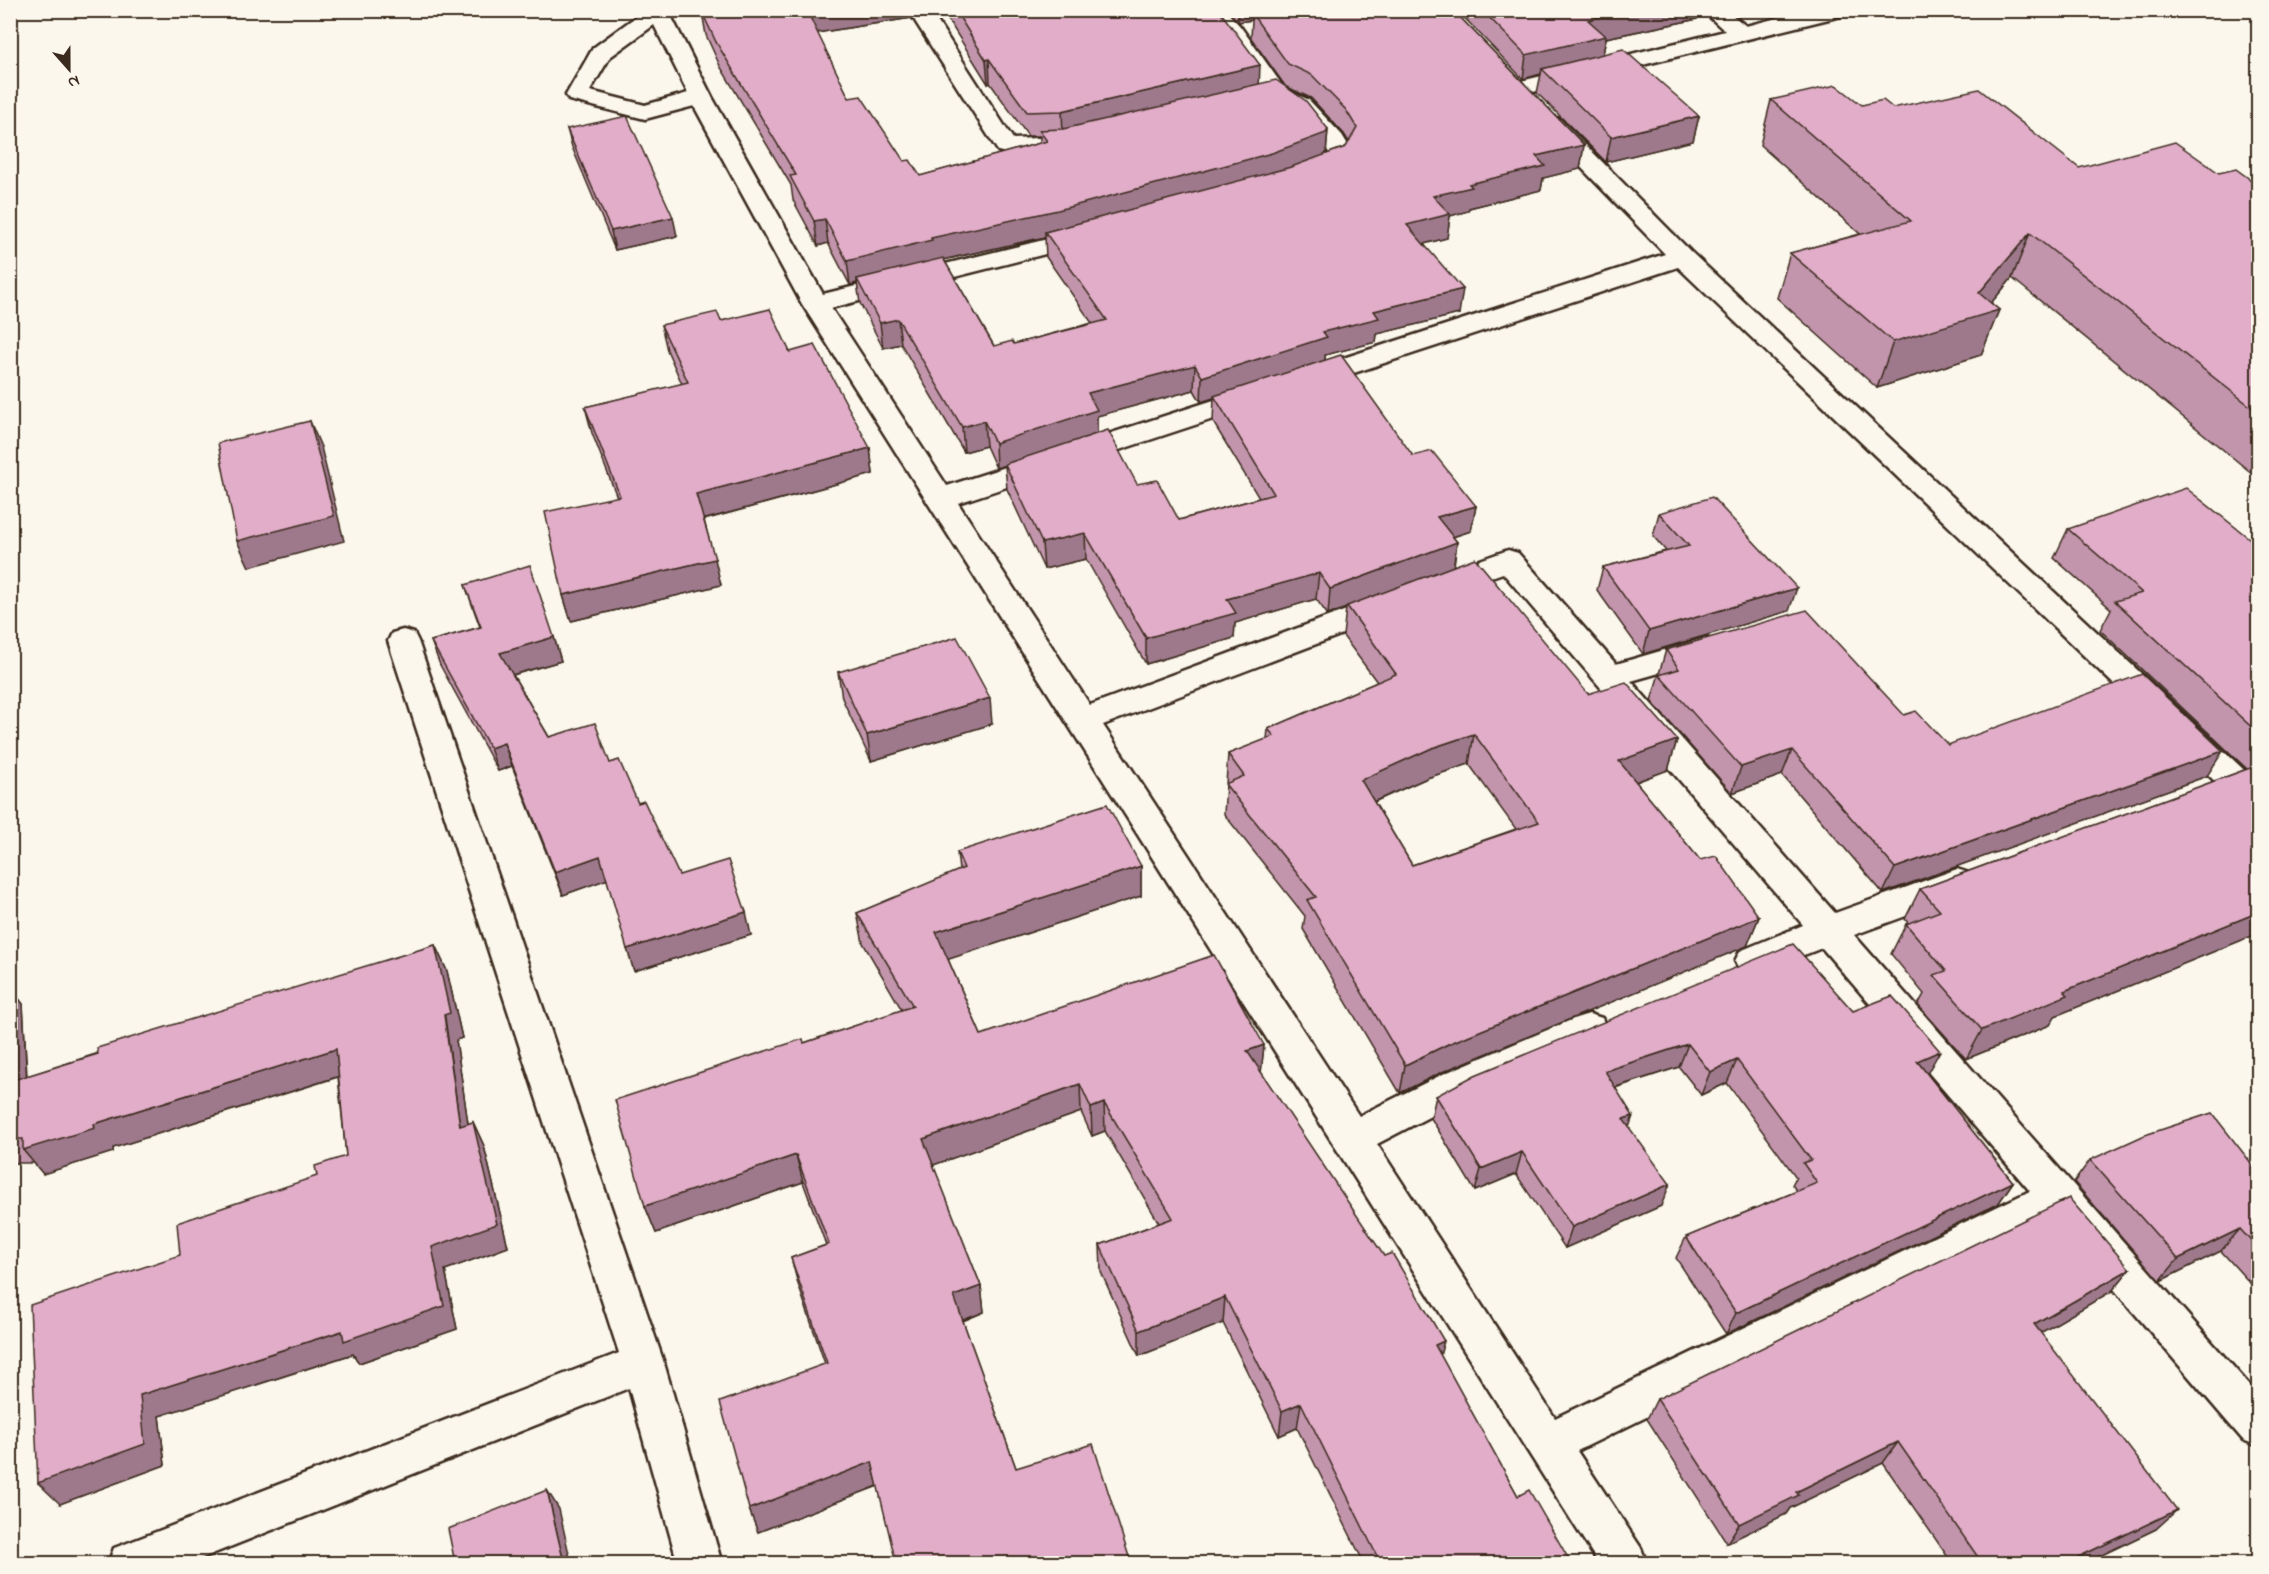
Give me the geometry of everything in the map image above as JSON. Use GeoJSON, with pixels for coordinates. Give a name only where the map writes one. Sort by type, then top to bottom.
{"type":"FeatureCollection","features":[{"type":"Feature","properties":{"kind":"street"},"geometry":{"type":"LineString","coordinates":[[919,10],[1006,146],[1063,144],[1097,136]]}},
{"type":"Feature","properties":{"kind":"street"},"geometry":{"type":"LineString","coordinates":[[1213,10],[1243,29],[1266,97],[1301,105],[1329,134],[1341,153],[1335,164],[1291,180]]}},
{"type":"Feature","properties":{"kind":"street"},"geometry":{"type":"LineString","coordinates":[[1712,10],[1742,34]]}},
{"type":"Feature","properties":{"kind":"street"},"geometry":{"type":"LineString","coordinates":[[1837,10],[1742,34],[1510,81],[1682,257],[2247,791]]}},
{"type":"Feature","properties":{"kind":"street"},"geometry":{"type":"LineString","coordinates":[[701,98],[645,112],[577,95],[601,53],[657,11],[701,98],[815,304],[942,498],[1082,720],[1625,1563]]}},
{"type":"Feature","properties":{"kind":"street"},"geometry":{"type":"LineString","coordinates":[[815,304],[1112,230]]}},
{"type":"Feature","properties":{"kind":"street"},"geometry":{"type":"LineString","coordinates":[[942,498],[1682,257]]}},
{"type":"Feature","properties":{"kind":"street"},"geometry":{"type":"LineString","coordinates":[[1082,720],[1508,560],[2259,1426]]}},
{"type":"Feature","properties":{"kind":"street"},"geometry":{"type":"LineString","coordinates":[[403,641],[643,1363],[700,1563]]}},
{"type":"Feature","properties":{"kind":"street"},"geometry":{"type":"LineString","coordinates":[[1608,676],[1734,641]]}},
{"type":"Feature","properties":{"kind":"street"},"geometry":{"type":"LineString","coordinates":[[2203,793],[2247,791]]}},
{"type":"Feature","properties":{"kind":"street"},"geometry":{"type":"LineString","coordinates":[[1720,975],[1829,930],[1983,874]]}},
{"type":"Feature","properties":{"kind":"street"},"geometry":{"type":"LineString","coordinates":[[1351,1139],[1456,1085],[1621,1015]]}},
{"type":"Feature","properties":{"kind":"street"},"geometry":{"type":"LineString","coordinates":[[1548,1443],[2060,1196]]}},
{"type":"Feature","properties":{"kind":"street"},"geometry":{"type":"LineString","coordinates":[[130,1563],[643,1363]]}},
{"type":"Feature","properties":{"kind":"building"},"geometry":{"type":"Polygon","coordinates":[[[709,10],[810,10],[807,11],[849,98],[861,96],[904,161],[910,160],[920,176],[1047,141],[1039,130],[1063,129],[1276,80],[1306,101],[1328,129],[1326,133],[1272,153],[1058,210],[931,238],[932,240],[847,261],[825,219],[814,221],[790,176],[796,175],[716,42],[702,12],[709,10]]]}},
{"type":"Feature","properties":{"kind":"building"},"geometry":{"type":"Polygon","coordinates":[[[955,10],[1219,10],[1260,65],[1062,111],[1027,112],[989,59],[986,60],[955,10]]]}},
{"type":"Feature","properties":{"kind":"building"},"geometry":{"type":"Polygon","coordinates":[[[1284,10],[1453,10],[1584,145],[1536,156],[1545,166],[1469,184],[1472,187],[1433,196],[1450,214],[1407,225],[1463,289],[1374,311],[1379,318],[1323,332],[1327,337],[1202,377],[1195,365],[1088,393],[1097,410],[995,443],[984,421],[962,427],[898,319],[880,323],[857,279],[943,258],[994,346],[1012,341],[1014,344],[1107,320],[1045,232],[1291,167],[1346,147],[1357,128],[1346,110],[1312,75],[1288,64],[1252,14],[1284,10]]]}},
{"type":"Feature","properties":{"kind":"building"},"geometry":{"type":"Polygon","coordinates":[[[1482,10],[1631,10],[1588,20],[1606,36],[1526,55],[1482,10]]]}},
{"type":"Feature","properties":{"kind":"building"},"geometry":{"type":"Polygon","coordinates":[[[1623,49],[1699,116],[1611,137],[1542,69],[1623,49]]]}},
{"type":"Feature","properties":{"kind":"building"},"geometry":{"type":"Polygon","coordinates":[[[1836,85],[1862,105],[1883,100],[1893,108],[1979,89],[2079,168],[2175,142],[2219,173],[2236,169],[2259,186],[2259,413],[2030,233],[1979,293],[1999,310],[1893,342],[1790,253],[1911,221],[1771,100],[1836,85]]]}},
{"type":"Feature","properties":{"kind":"building"},"geometry":{"type":"Polygon","coordinates":[[[627,116],[673,217],[611,231],[567,129],[627,116]]]}},
{"type":"Feature","properties":{"kind":"building"},"geometry":{"type":"Polygon","coordinates":[[[770,309],[790,352],[815,345],[870,448],[696,494],[715,559],[563,595],[545,512],[620,496],[585,407],[688,382],[661,325],[717,312],[721,321],[770,309]]]}},
{"type":"Feature","properties":{"kind":"building"},"geometry":{"type":"Polygon","coordinates":[[[1341,355],[1413,456],[1432,451],[1476,506],[1437,517],[1457,542],[1330,589],[1319,573],[1227,599],[1236,613],[1146,638],[1085,533],[1042,543],[1005,464],[1108,430],[1137,484],[1157,480],[1179,520],[1274,494],[1214,396],[1341,355]]]}},
{"type":"Feature","properties":{"kind":"building"},"geometry":{"type":"Polygon","coordinates":[[[310,421],[334,516],[237,541],[218,443],[310,421]]]}},
{"type":"Feature","properties":{"kind":"building"},"geometry":{"type":"Polygon","coordinates":[[[2186,488],[2259,546],[2259,734],[2115,601],[2142,593],[2068,529],[2186,488]]]}},
{"type":"Feature","properties":{"kind":"building"},"geometry":{"type":"Polygon","coordinates":[[[1712,497],[1797,588],[1649,631],[1603,567],[1689,546],[1659,513],[1712,497]]]}},
{"type":"Feature","properties":{"kind":"building"},"geometry":{"type":"Polygon","coordinates":[[[1475,558],[1588,694],[1626,682],[1677,740],[1619,761],[1700,860],[1716,856],[1759,917],[1448,1044],[1405,1065],[1307,900],[1316,897],[1225,784],[1244,776],[1228,754],[1274,736],[1268,729],[1396,674],[1347,606],[1475,558]],[[1474,734],[1432,748],[1361,780],[1412,865],[1539,822],[1474,734]]]}},
{"type":"Feature","properties":{"kind":"building"},"geometry":{"type":"Polygon","coordinates":[[[530,565],[554,637],[500,653],[549,737],[595,723],[610,763],[619,760],[638,803],[644,801],[679,875],[728,860],[746,912],[627,949],[600,856],[555,872],[504,743],[490,748],[431,641],[481,627],[465,585],[530,565]]]}},
{"type":"Feature","properties":{"kind":"building"},"geometry":{"type":"Polygon","coordinates":[[[1807,610],[1904,715],[1916,711],[1948,745],[2142,674],[2223,751],[1895,868],[1792,750],[1741,767],[1659,675],[1679,669],[1666,650],[1807,610]]]}},
{"type":"Feature","properties":{"kind":"building"},"geometry":{"type":"Polygon","coordinates":[[[957,637],[990,698],[867,735],[838,672],[957,637]]]}},
{"type":"Feature","properties":{"kind":"building"},"geometry":{"type":"Polygon","coordinates":[[[2250,768],[2259,776],[2259,789],[2256,791],[2259,793],[2259,912],[2064,991],[2068,995],[1982,1030],[1934,975],[1946,971],[1906,924],[1940,911],[1920,889],[2250,768]]]}},
{"type":"Feature","properties":{"kind":"building"},"geometry":{"type":"Polygon","coordinates":[[[1107,804],[1141,866],[936,932],[981,1035],[1214,955],[1264,1045],[1247,1051],[1384,1256],[1392,1253],[1444,1341],[1435,1345],[1518,1496],[1529,1490],[1571,1563],[1365,1563],[1378,1558],[1301,1403],[1282,1411],[1225,1297],[1139,1331],[1100,1245],[1173,1218],[1104,1103],[1091,1108],[1080,1084],[923,1139],[981,1286],[954,1296],[1016,1468],[1093,1444],[1131,1563],[896,1563],[872,1462],[749,1509],[720,1402],[827,1363],[791,1258],[829,1244],[796,1155],[645,1206],[615,1100],[803,1039],[804,1043],[913,1006],[857,913],[964,868],[957,852],[1107,804]]]}},
{"type":"Feature","properties":{"kind":"building"},"geometry":{"type":"Polygon","coordinates":[[[1793,944],[1853,1011],[1892,996],[1940,1051],[1917,1061],[2013,1182],[1736,1313],[1686,1237],[1817,1183],[1803,1163],[1811,1160],[1737,1060],[1710,1072],[1688,1044],[1605,1071],[1633,1116],[1623,1119],[1670,1184],[1572,1227],[1522,1152],[1481,1169],[1436,1096],[1475,1075],[1793,944]]]}},
{"type":"Feature","properties":{"kind":"building"},"geometry":{"type":"Polygon","coordinates":[[[435,945],[450,1013],[444,1015],[460,1126],[473,1122],[497,1224],[432,1247],[444,1306],[344,1341],[342,1331],[140,1395],[145,1444],[38,1483],[30,1305],[180,1255],[177,1223],[317,1176],[315,1166],[346,1156],[336,1049],[94,1124],[95,1128],[23,1150],[23,1139],[10,1139],[10,1081],[98,1054],[97,1048],[435,945]]]}},
{"type":"Feature","properties":{"kind":"building"},"geometry":{"type":"Polygon","coordinates":[[[2212,1113],[2259,1173],[2259,1250],[2240,1229],[2178,1259],[2090,1160],[2145,1135],[2212,1113]]]}},
{"type":"Feature","properties":{"kind":"building"},"geometry":{"type":"Polygon","coordinates":[[[2069,1198],[2130,1269],[2034,1324],[2177,1510],[2072,1560],[2075,1563],[1982,1563],[1898,1442],[1796,1492],[1799,1495],[1739,1524],[1657,1399],[2069,1198]]]}},
{"type":"Feature","properties":{"kind":"building"},"geometry":{"type":"Polygon","coordinates":[[[547,1490],[564,1563],[455,1563],[448,1529],[547,1490]]]}}]}
